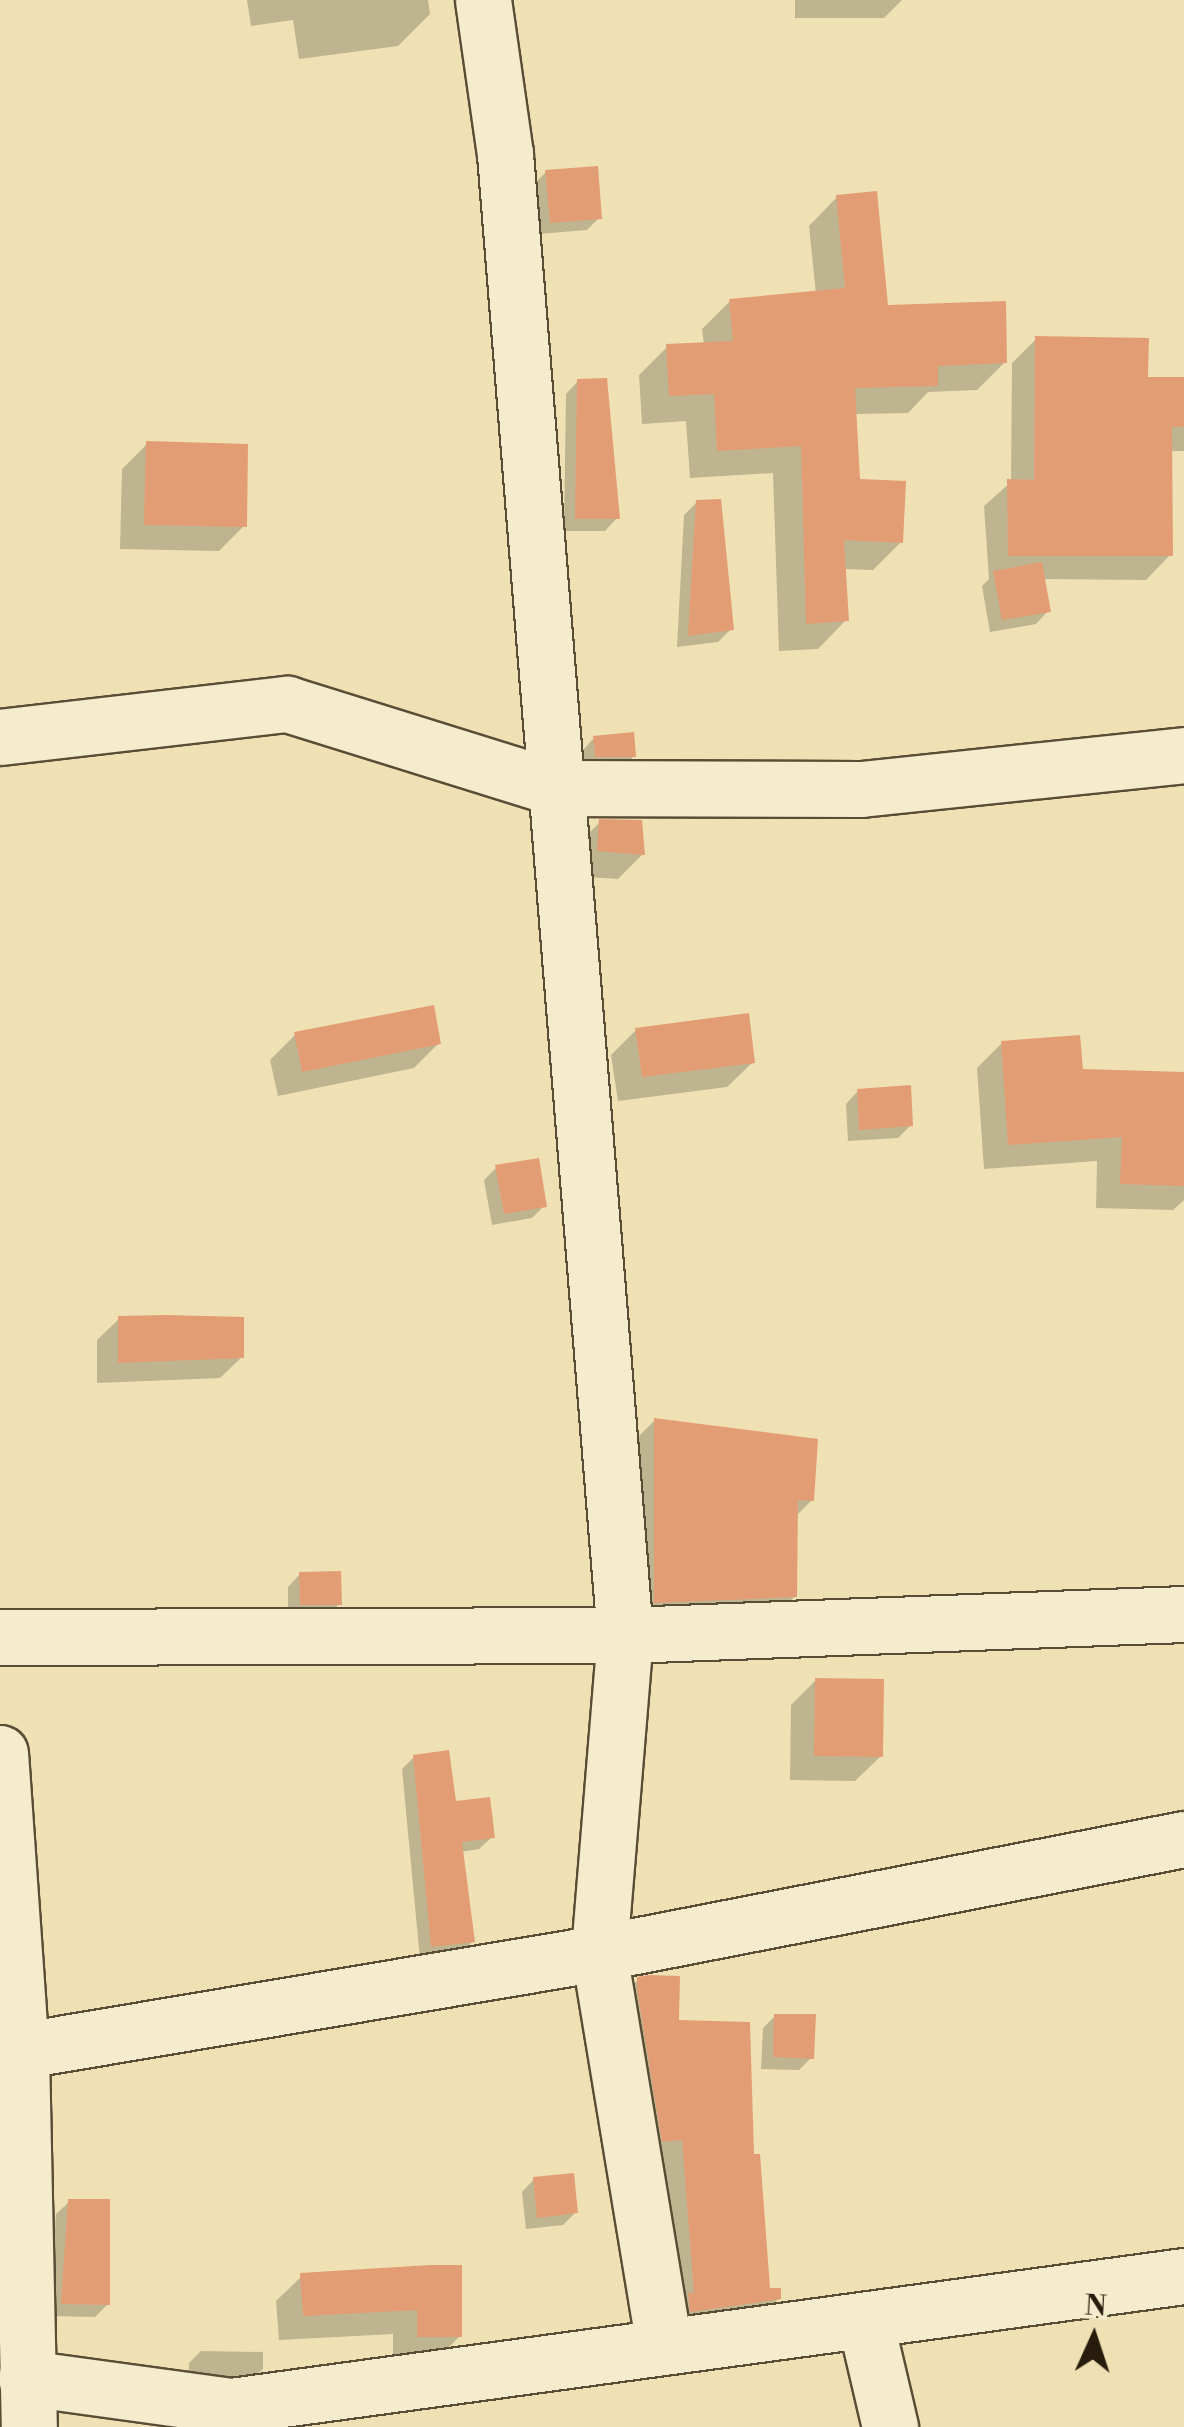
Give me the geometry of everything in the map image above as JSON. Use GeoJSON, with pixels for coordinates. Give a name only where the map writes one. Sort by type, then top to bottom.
{"type":"FeatureCollection","features":[{"type":"Feature","properties":{"kind":"street"},"geometry":{"type":"LineString","coordinates":[[483,0],[504,154],[625,1634],[599,1953],[664,2347]]}},
{"type":"Feature","properties":{"kind":"street"},"geometry":{"type":"LineString","coordinates":[[0,737],[287,704],[558,788],[861,789],[1184,755]]}},
{"type":"Feature","properties":{"kind":"street"},"geometry":{"type":"LineString","coordinates":[[0,1637],[625,1634],[1184,1614]]}},
{"type":"Feature","properties":{"kind":"street"},"geometry":{"type":"LineString","coordinates":[[0,1753],[28,2402],[231,2406],[1184,2276]]}},
{"type":"Feature","properties":{"kind":"street"},"geometry":{"type":"LineString","coordinates":[[10,2054],[599,1953],[1184,1839]]}},
{"type":"Feature","properties":{"kind":"street"},"geometry":{"type":"LineString","coordinates":[[865,2320],[890,2427]]}},
{"type":"Feature","properties":{"kind":"building"},"geometry":{"type":"Polygon","coordinates":[[[598,166],[602,219],[550,223],[545,170],[598,166]]]}},
{"type":"Feature","properties":{"kind":"building"},"geometry":{"type":"Polygon","coordinates":[[[877,191],[888,305],[1006,301],[1007,363],[938,366],[938,386],[855,388],[860,479],[906,481],[903,543],[844,540],[849,621],[806,624],[801,446],[717,451],[714,394],[669,396],[666,344],[733,341],[729,299],[845,288],[836,195],[877,191]]]}},
{"type":"Feature","properties":{"kind":"building"},"geometry":{"type":"Polygon","coordinates":[[[1035,336],[1149,338],[1148,377],[1184,377],[1184,427],[1172,427],[1173,556],[1008,556],[1007,479],[1034,480],[1035,336]]]}},
{"type":"Feature","properties":{"kind":"building"},"geometry":{"type":"Polygon","coordinates":[[[607,378],[620,519],[575,519],[577,379],[607,378]]]}},
{"type":"Feature","properties":{"kind":"building"},"geometry":{"type":"Polygon","coordinates":[[[146,441],[248,444],[247,527],[144,525],[146,441]]]}},
{"type":"Feature","properties":{"kind":"building"},"geometry":{"type":"Polygon","coordinates":[[[721,499],[734,630],[688,636],[696,500],[721,499]]]}},
{"type":"Feature","properties":{"kind":"building"},"geometry":{"type":"Polygon","coordinates":[[[1042,562],[1051,612],[1002,620],[993,571],[1042,562]]]}},
{"type":"Feature","properties":{"kind":"building"},"geometry":{"type":"Polygon","coordinates":[[[634,732],[636,757],[595,757],[593,736],[634,732]]]}},
{"type":"Feature","properties":{"kind":"building"},"geometry":{"type":"Polygon","coordinates":[[[599,819],[642,820],[645,855],[597,851],[599,819]]]}},
{"type":"Feature","properties":{"kind":"building"},"geometry":{"type":"Polygon","coordinates":[[[434,1005],[441,1044],[302,1072],[294,1032],[434,1005]]]}},
{"type":"Feature","properties":{"kind":"building"},"geometry":{"type":"Polygon","coordinates":[[[749,1013],[755,1063],[642,1077],[635,1028],[749,1013]]]}},
{"type":"Feature","properties":{"kind":"building"},"geometry":{"type":"Polygon","coordinates":[[[1080,1035],[1083,1069],[1184,1072],[1184,1186],[1120,1184],[1122,1137],[1008,1145],[1001,1041],[1080,1035]]]}},
{"type":"Feature","properties":{"kind":"building"},"geometry":{"type":"Polygon","coordinates":[[[911,1085],[913,1126],[859,1130],[857,1089],[911,1085]]]}},
{"type":"Feature","properties":{"kind":"building"},"geometry":{"type":"Polygon","coordinates":[[[539,1158],[547,1207],[504,1214],[495,1165],[539,1158]]]}},
{"type":"Feature","properties":{"kind":"building"},"geometry":{"type":"Polygon","coordinates":[[[118,1316],[244,1317],[244,1358],[118,1363],[118,1316]]]}},
{"type":"Feature","properties":{"kind":"building"},"geometry":{"type":"Polygon","coordinates":[[[654,1418],[818,1439],[814,1501],[798,1500],[797,1597],[654,1603],[654,1418]]]}},
{"type":"Feature","properties":{"kind":"building"},"geometry":{"type":"Polygon","coordinates":[[[341,1571],[342,1605],[300,1605],[299,1572],[341,1571]]]}},
{"type":"Feature","properties":{"kind":"building"},"geometry":{"type":"Polygon","coordinates":[[[815,1678],[884,1679],[883,1757],[814,1756],[815,1678]]]}},
{"type":"Feature","properties":{"kind":"building"},"geometry":{"type":"Polygon","coordinates":[[[449,1750],[456,1801],[490,1797],[495,1838],[462,1842],[475,1942],[431,1947],[413,1755],[449,1750]]]}},
{"type":"Feature","properties":{"kind":"building"},"geometry":{"type":"Polygon","coordinates":[[[680,1976],[679,2020],[750,2022],[754,2154],[760,2154],[770,2288],[781,2288],[781,2299],[690,2312],[688,2293],[694,2293],[682,2140],[662,2142],[637,1989],[637,1977],[680,1976]]]}},
{"type":"Feature","properties":{"kind":"building"},"geometry":{"type":"Polygon","coordinates":[[[774,2014],[816,2014],[814,2059],[773,2057],[774,2014]]]}},
{"type":"Feature","properties":{"kind":"building"},"geometry":{"type":"Polygon","coordinates":[[[574,2173],[578,2213],[537,2218],[533,2177],[574,2173]]]}},
{"type":"Feature","properties":{"kind":"building"},"geometry":{"type":"Polygon","coordinates":[[[68,2199],[110,2199],[110,2305],[61,2304],[68,2199]]]}},
{"type":"Feature","properties":{"kind":"building"},"geometry":{"type":"Polygon","coordinates":[[[462,2265],[462,2337],[417,2337],[417,2310],[303,2316],[300,2273],[462,2265]]]}}]}
